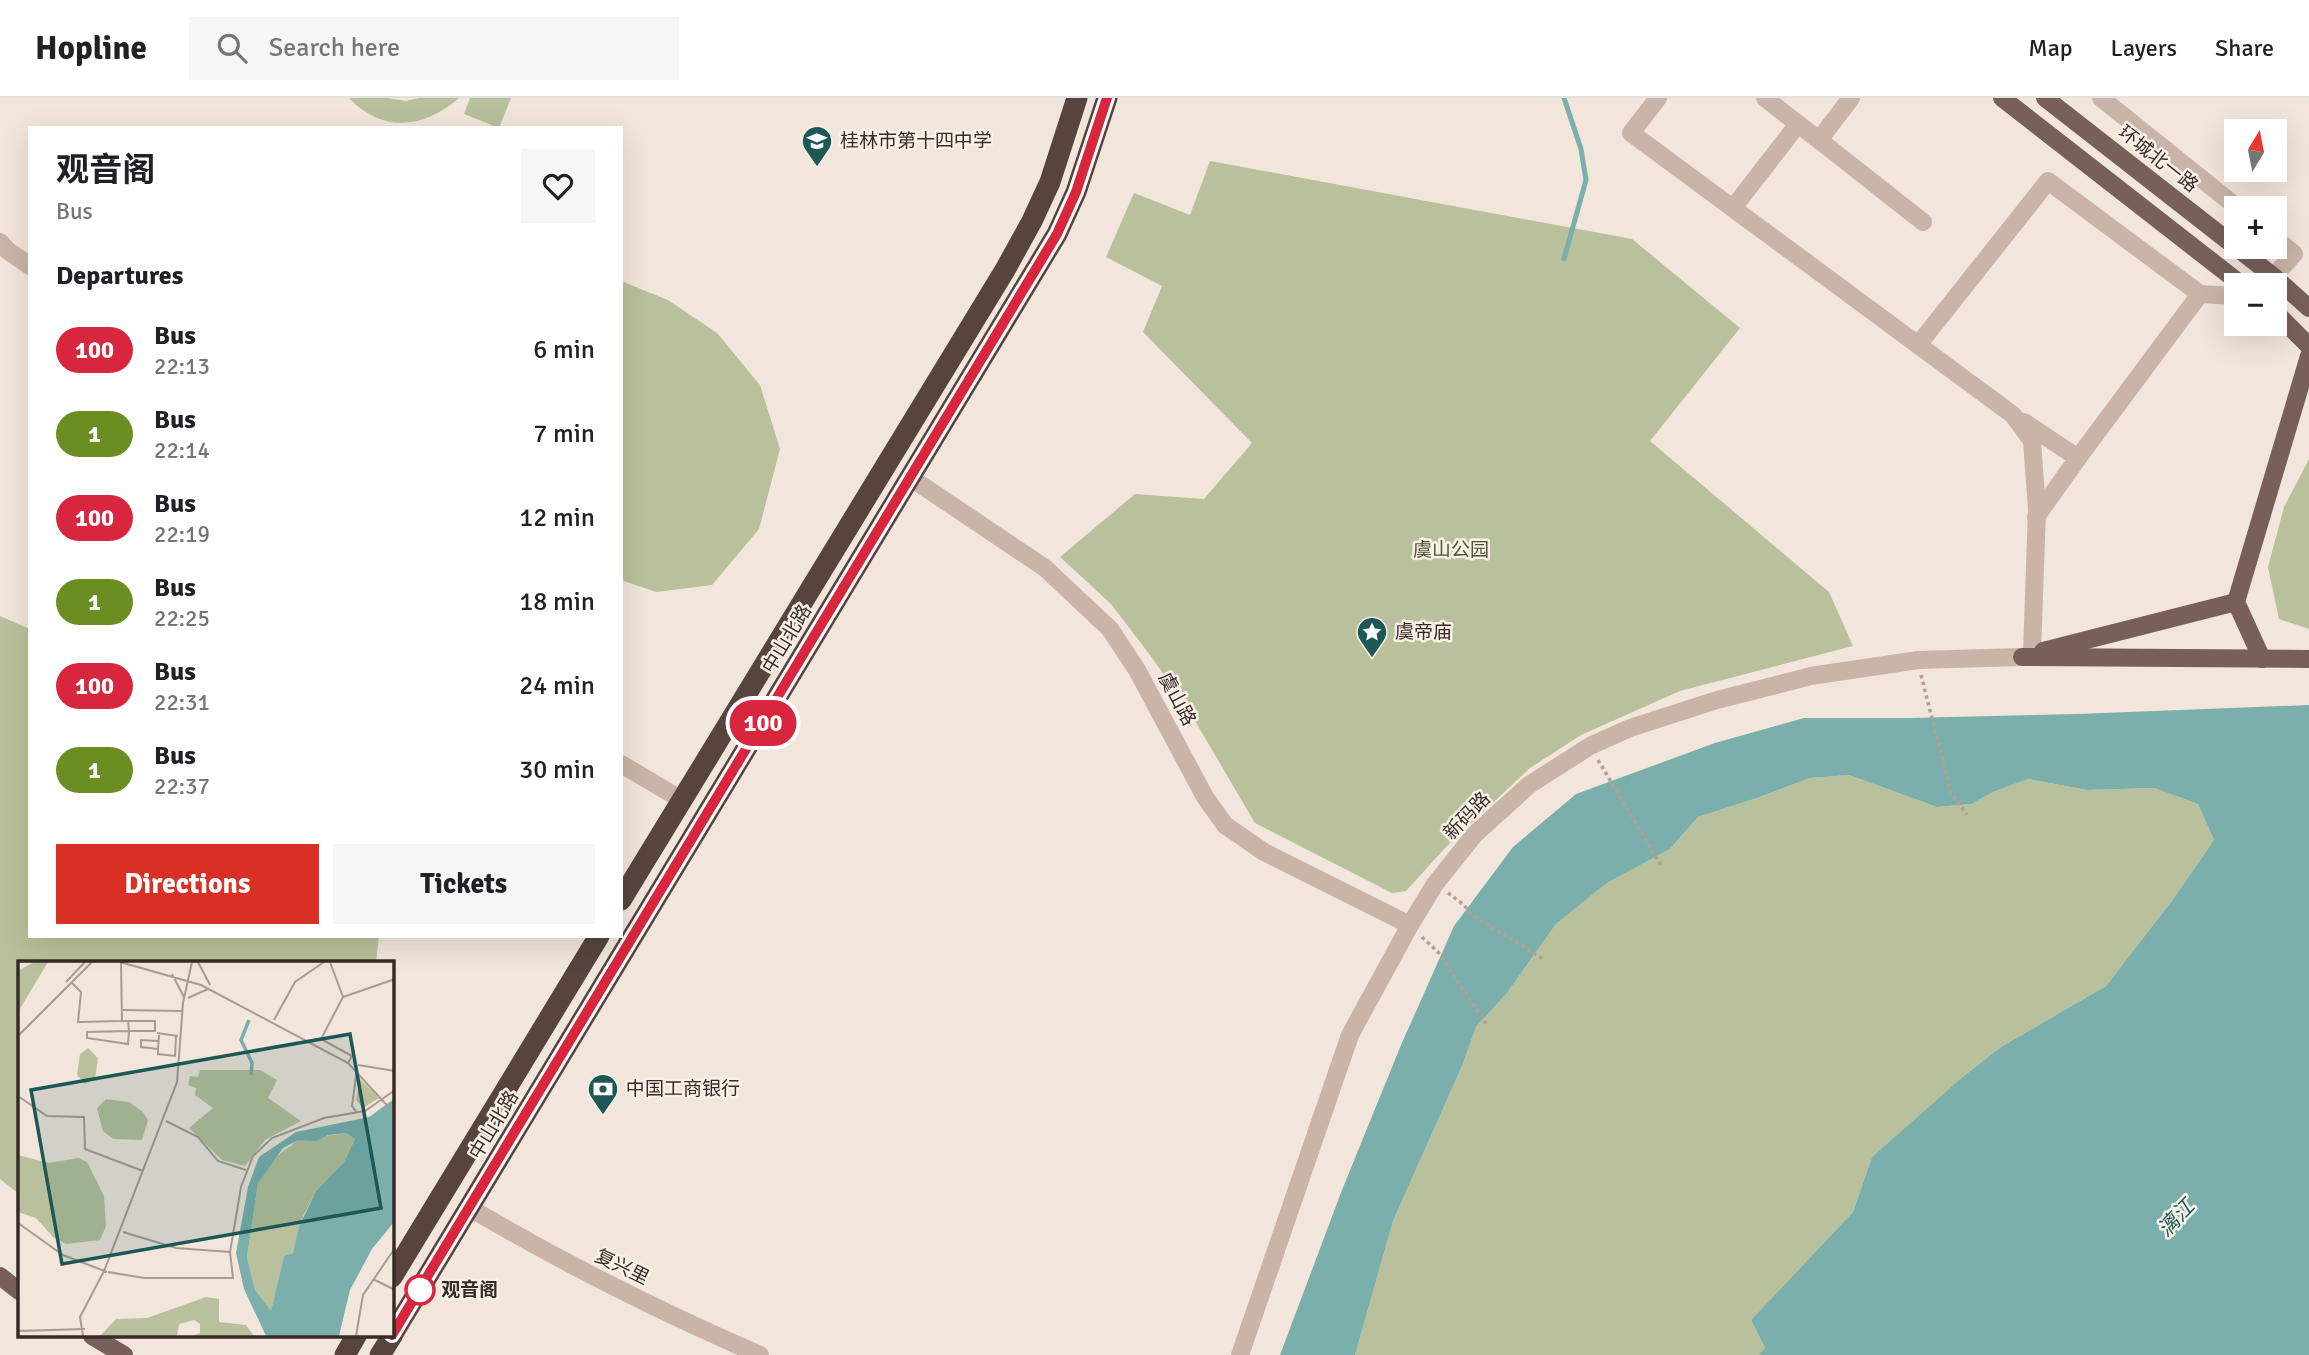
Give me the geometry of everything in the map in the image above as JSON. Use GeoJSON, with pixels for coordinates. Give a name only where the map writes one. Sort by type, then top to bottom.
{"type":"FeatureCollection","features":[{"type":"Feature","properties":{"kind":"highway","name":"中山北路"},"geometry":{"type":"LineString","coordinates":[[623,897],[1032,221],[1050,183],[1077,98]]}},
{"type":"Feature","properties":{"kind":"highway","name":"中山北路"},"geometry":{"type":"LineString","coordinates":[[394,1333],[1057,234],[1076,192],[1107,98]]}},
{"type":"Feature","properties":{"kind":"highway","name":"中山北路"},"geometry":{"type":"LineString","coordinates":[[394,1274],[598,938]]}},
{"type":"Feature","properties":{"kind":"highway"},"geometry":{"type":"LineString","coordinates":[[345,1355],[355,1338]]}},
{"type":"Feature","properties":{"kind":"highway","name":"中山北路"},"geometry":{"type":"LineString","coordinates":[[380,1355],[391,1338]]}},
{"type":"Feature","properties":{"kind":"main road"},"geometry":{"type":"LineString","coordinates":[[2003,98],[2227,273]]}},
{"type":"Feature","properties":{"kind":"main road","name":"环城北一路"},"geometry":{"type":"LineString","coordinates":[[2045,98],[2261,273]]}},
{"type":"Feature","properties":{"kind":"main road","name":"环城北一路"},"geometry":{"type":"LineString","coordinates":[[2287,292],[2309,308]]}},
{"type":"Feature","properties":{"kind":"main road"},"geometry":{"type":"LineString","coordinates":[[2287,324],[2309,346]]}},
{"type":"Feature","properties":{"kind":"main road"},"geometry":{"type":"LineString","coordinates":[[2262,659],[2236,602],[2309,356]]}},
{"type":"Feature","properties":{"kind":"main road"},"geometry":{"type":"LineString","coordinates":[[2027,655],[2236,602]]}},
{"type":"Feature","properties":{"kind":"main road"},"geometry":{"type":"LineString","coordinates":[[2027,655],[2309,659]]}},
{"type":"Feature","properties":{"kind":"main road"},"geometry":{"type":"LineString","coordinates":[[0,1276],[18,1290]]}},
{"type":"Feature","properties":{"kind":"main road"},"geometry":{"type":"LineString","coordinates":[[95,1338],[124,1355]]}},
{"type":"Feature","properties":{"kind":"street"},"geometry":{"type":"LineString","coordinates":[[1658,98],[1632,133],[2012,415],[2078,458]]}},
{"type":"Feature","properties":{"kind":"street"},"geometry":{"type":"LineString","coordinates":[[1765,98],[1923,222]]}},
{"type":"Feature","properties":{"kind":"street"},"geometry":{"type":"LineString","coordinates":[[1819,140],[1851,98]]}},
{"type":"Feature","properties":{"kind":"street"},"geometry":{"type":"LineString","coordinates":[[2101,98],[2224,197]]}},
{"type":"Feature","properties":{"kind":"street"},"geometry":{"type":"LineString","coordinates":[[1733,208],[1798,124]]}},
{"type":"Feature","properties":{"kind":"street"},"geometry":{"type":"LineString","coordinates":[[1918,345],[2048,181],[2200,294],[2224,295]]}},
{"type":"Feature","properties":{"kind":"street"},"geometry":{"type":"LineString","coordinates":[[0,242],[28,264]]}},
{"type":"Feature","properties":{"kind":"street"},"geometry":{"type":"LineString","coordinates":[[2276,273],[2294,254],[2287,248]]}},
{"type":"Feature","properties":{"kind":"street"},"geometry":{"type":"LineString","coordinates":[[2036,517],[2200,294]]}},
{"type":"Feature","properties":{"kind":"street"},"geometry":{"type":"LineString","coordinates":[[2012,415],[2032,441],[2036,517],[2027,655]]}},
{"type":"Feature","properties":{"kind":"street","name":"虞山路"},"geometry":{"type":"LineString","coordinates":[[911,478],[1045,568],[1110,629],[1137,670],[1205,797],[1225,825],[1264,852],[1410,925]]}},
{"type":"Feature","properties":{"kind":"street","name":"新码路"},"geometry":{"type":"LineString","coordinates":[[1240,1355],[1350,1035],[1435,884],[1475,834],[1529,785],[1590,746],[1630,728],[1717,700],[1811,676],[1918,660],[2027,655]]}},
{"type":"Feature","properties":{"kind":"street"},"geometry":{"type":"LineString","coordinates":[[623,765],[682,800]]}},
{"type":"Feature","properties":{"kind":"street","name":"复兴里"},"geometry":{"type":"LineString","coordinates":[[470,1208],[578,1268],[760,1355]]}},
{"type":"Feature","properties":{"kind":"path"},"geometry":{"type":"LineString","coordinates":[[1918,660],[1951,793],[1967,816]]}},
{"type":"Feature","properties":{"kind":"path"},"geometry":{"type":"LineString","coordinates":[[1605,776],[1662,867]]}},
{"type":"Feature","properties":{"kind":"path"},"geometry":{"type":"LineString","coordinates":[[1464,905],[1472,915],[1543,959]]}},
{"type":"Feature","properties":{"kind":"path"},"geometry":{"type":"LineString","coordinates":[[1438,952],[1486,1025]]}},
{"type":"Feature","properties":{"kind":"green space"},"geometry":{"type":"Polygon","coordinates":[[[349,98],[406,101],[419,98],[459,98],[432,116],[403,123],[375,117],[349,98]]]}},
{"type":"Feature","properties":{"kind":"green space"},"geometry":{"type":"Polygon","coordinates":[[[470,98],[511,98],[500,126],[464,114],[470,98]]]}},
{"type":"Feature","properties":{"kind":"green space","name":"虞山公园"},"geometry":{"type":"Polygon","coordinates":[[[1210,161],[1632,239],[1740,328],[1650,441],[1829,592],[1853,646],[1680,691],[1581,735],[1530,768],[1446,847],[1406,891],[1392,893],[1255,823],[1188,709],[1150,655],[1111,604],[1060,557],[1135,494],[1204,499],[1252,443],[1143,332],[1162,286],[1106,257],[1134,193],[1190,215],[1210,161]]]}},
{"type":"Feature","properties":{"kind":"green space"},"geometry":{"type":"Polygon","coordinates":[[[623,282],[668,300],[717,333],[760,385],[780,449],[759,529],[712,585],[656,592],[623,581],[623,282]]]}},
{"type":"Feature","properties":{"kind":"green space"},"geometry":{"type":"Polygon","coordinates":[[[2309,459],[2309,629],[2279,619],[2268,567],[2284,507],[2309,459]]]}},
{"type":"Feature","properties":{"kind":"green space"},"geometry":{"type":"Polygon","coordinates":[[[0,616],[28,628],[28,938],[379,938],[376,961],[18,961],[18,1193],[0,1179],[0,616]]]}},
{"type":"Feature","properties":{"kind":"green space"},"geometry":{"type":"Polygon","coordinates":[[[1849,775],[1937,807],[1971,804],[1993,792],[2028,779],[2087,790],[2154,788],[2198,804],[2214,840],[2174,898],[2106,986],[2001,1047],[1960,1079],[1872,1157],[1853,1212],[1751,1320],[1765,1348],[1759,1355],[1355,1355],[1393,1221],[1462,1066],[1476,1027],[1507,993],[1556,924],[1607,883],[1670,849],[1698,817],[1810,778],[1849,775]]]}},
{"type":"Feature","properties":{"kind":"water","name":"漓江"},"geometry":{"type":"Polygon","coordinates":[[[2309,705],[2309,1355],[1759,1355],[1765,1348],[1751,1320],[1853,1212],[1872,1157],[1960,1079],[2001,1047],[2106,986],[2174,898],[2214,840],[2198,804],[2154,788],[2087,790],[2028,779],[1993,792],[1971,804],[1937,807],[1849,775],[1810,778],[1698,817],[1670,849],[1607,883],[1556,924],[1507,993],[1476,1027],[1462,1066],[1393,1221],[1355,1355],[1280,1355],[1342,1190],[1401,1045],[1454,926],[1513,847],[1576,794],[1715,743],[1804,718],[2078,714],[2309,705]]]}},
{"type":"Feature","properties":{"kind":"waterway"},"geometry":{"type":"LineString","coordinates":[[1564,98],[1581,149],[1586,180],[1564,259]]}},
{"type":"Feature","properties":{"kind":"bus line","name":"100"},"geometry":{"type":"LineString","coordinates":[[394,1332],[1057,234],[1076,192],[1107,98]]}},
{"type":"Feature","properties":{"kind":"place","name":"桂林市第十四中学"},"geometry":{"type":"Point","coordinates":[817,168]}},
{"type":"Feature","properties":{"kind":"place","name":"虞帝庙"},"geometry":{"type":"Point","coordinates":[1372,659]}},
{"type":"Feature","properties":{"kind":"place","name":"中国工商银行"},"geometry":{"type":"Point","coordinates":[603,1116]}},
{"type":"Feature","properties":{"kind":"place","name":"观音阁"},"geometry":{"type":"Point","coordinates":[420,1290]}}]}
